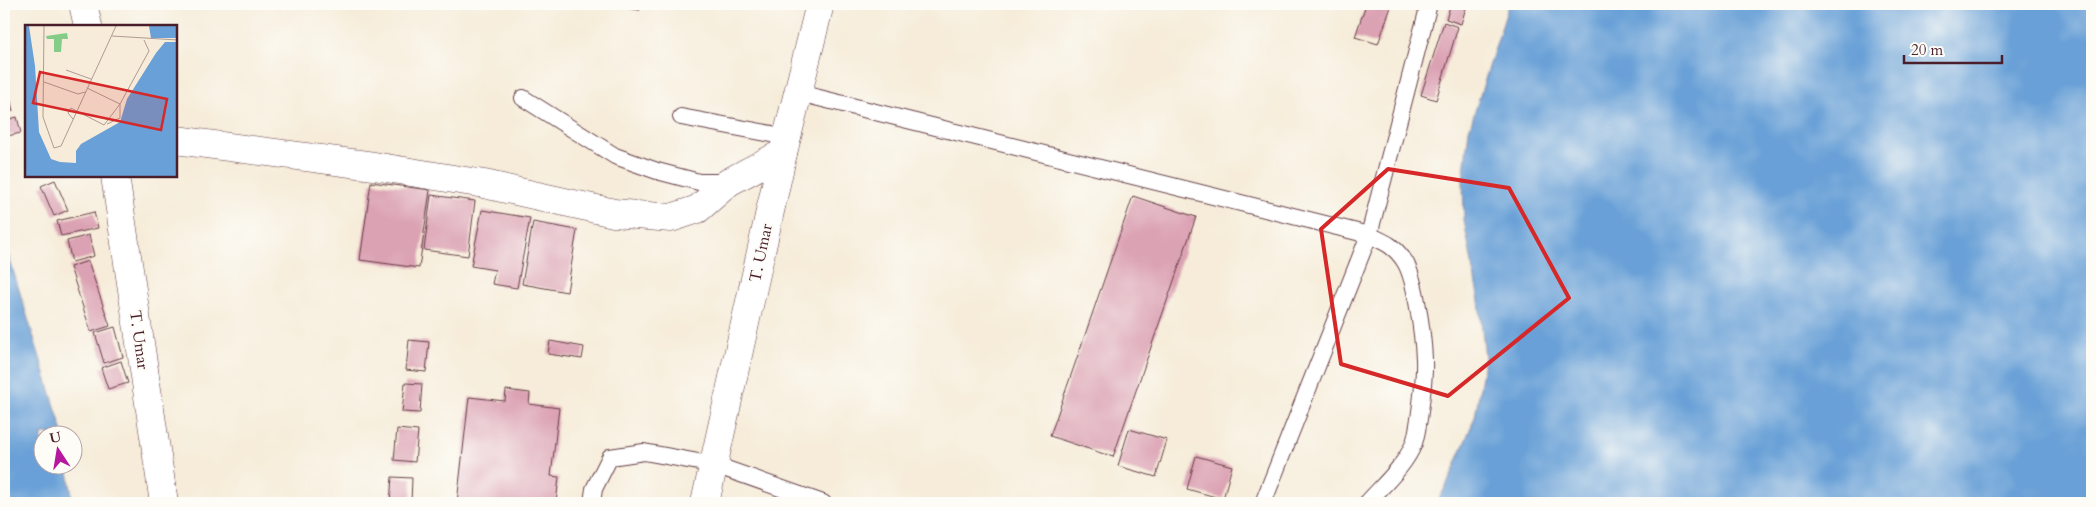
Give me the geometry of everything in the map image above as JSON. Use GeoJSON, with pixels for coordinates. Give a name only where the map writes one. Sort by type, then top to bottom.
{"type":"FeatureCollection","features":[{"type":"Feature","properties":{"kind":"street"},"geometry":{"type":"LineString","coordinates":[[83,4],[88,25]]}},
{"type":"Feature","properties":{"kind":"street","name":"T. Umar"},"geometry":{"type":"LineString","coordinates":[[705,503],[785,145],[820,4]]}},
{"type":"Feature","properties":{"kind":"street"},"geometry":{"type":"LineString","coordinates":[[178,140],[374,166],[484,184],[614,214],[671,218],[698,209],[729,182],[785,145]]}},
{"type":"Feature","properties":{"kind":"street","name":"T. Umar"},"geometry":{"type":"LineString","coordinates":[[114,178],[164,503]]}},
{"type":"Feature","properties":{"kind":"lane"},"geometry":{"type":"LineString","coordinates":[[1263,503],[1369,235],[1429,4]]}},
{"type":"Feature","properties":{"kind":"lane"},"geometry":{"type":"LineString","coordinates":[[798,93],[1369,235],[1391,244],[1405,262],[1414,286],[1424,360],[1414,443],[1402,464],[1367,503]]}},
{"type":"Feature","properties":{"kind":"lane"},"geometry":{"type":"LineString","coordinates":[[523,98],[615,156],[657,171],[699,182],[729,182]]}},
{"type":"Feature","properties":{"kind":"lane"},"geometry":{"type":"LineString","coordinates":[[681,117],[785,145]]}},
{"type":"Feature","properties":{"kind":"lane"},"geometry":{"type":"LineString","coordinates":[[592,503],[594,489],[610,457],[644,452],[715,465],[823,503]]}},
{"type":"Feature","properties":{"kind":"highlighted area"},"geometry":{"type":"Polygon","coordinates":[[[1388,169],[1509,188],[1569,298],[1448,396],[1341,364],[1321,229],[1388,169]]]}},
{"type":"Feature","properties":{"kind":"water"},"geometry":{"type":"Polygon","coordinates":[[[1509,4],[2092,4],[2092,503],[1437,503],[1451,476],[1475,417],[1485,358],[1479,301],[1464,220],[1463,180],[1469,130],[1509,4]]]}},
{"type":"Feature","properties":{"kind":"water"},"geometry":{"type":"Polygon","coordinates":[[[4,241],[60,424],[32,424],[32,474],[68,474],[73,503],[4,503],[4,241]]]}},
{"type":"Feature","properties":{"kind":"building"},"geometry":{"type":"Polygon","coordinates":[[[594,4],[640,4],[640,10],[594,4]]]}},
{"type":"Feature","properties":{"kind":"building"},"geometry":{"type":"Polygon","coordinates":[[[1366,4],[1392,4],[1378,44],[1355,37],[1366,4]]]}},
{"type":"Feature","properties":{"kind":"building"},"geometry":{"type":"Polygon","coordinates":[[[1451,4],[1467,4],[1461,24],[1446,19],[1451,4]]]}},
{"type":"Feature","properties":{"kind":"building"},"geometry":{"type":"Polygon","coordinates":[[[1444,22],[1458,27],[1436,100],[1421,95],[1444,22]]]}},
{"type":"Feature","properties":{"kind":"building"},"geometry":{"type":"Polygon","coordinates":[[[9,95],[13,111],[4,113],[4,97],[9,95]]]}},
{"type":"Feature","properties":{"kind":"building"},"geometry":{"type":"Polygon","coordinates":[[[17,117],[21,133],[7,136],[4,121],[17,117]]]}},
{"type":"Feature","properties":{"kind":"building"},"geometry":{"type":"Polygon","coordinates":[[[55,180],[68,210],[54,216],[41,186],[55,180]]]}},
{"type":"Feature","properties":{"kind":"building"},"geometry":{"type":"Polygon","coordinates":[[[371,182],[430,190],[419,268],[360,260],[371,182]]]}},
{"type":"Feature","properties":{"kind":"building"},"geometry":{"type":"Polygon","coordinates":[[[431,195],[475,201],[468,256],[424,250],[431,195]]]}},
{"type":"Feature","properties":{"kind":"building"},"geometry":{"type":"Polygon","coordinates":[[[1133,196],[1196,217],[1113,457],[1050,436],[1133,196]]]}},
{"type":"Feature","properties":{"kind":"building"},"geometry":{"type":"Polygon","coordinates":[[[482,210],[530,218],[517,288],[492,284],[495,270],[471,266],[482,210]]]}},
{"type":"Feature","properties":{"kind":"building"},"geometry":{"type":"Polygon","coordinates":[[[94,212],[98,228],[61,236],[57,221],[94,212]]]}},
{"type":"Feature","properties":{"kind":"building"},"geometry":{"type":"Polygon","coordinates":[[[533,222],[577,230],[567,292],[522,284],[533,222]]]}},
{"type":"Feature","properties":{"kind":"building"},"geometry":{"type":"Polygon","coordinates":[[[89,235],[94,256],[72,262],[67,241],[89,235]]]}},
{"type":"Feature","properties":{"kind":"building"},"geometry":{"type":"Polygon","coordinates":[[[88,261],[110,326],[91,332],[70,267],[88,261]]]}},
{"type":"Feature","properties":{"kind":"building"},"geometry":{"type":"Polygon","coordinates":[[[115,327],[123,357],[104,363],[95,333],[115,327]]]}},
{"type":"Feature","properties":{"kind":"building"},"geometry":{"type":"Polygon","coordinates":[[[409,340],[429,342],[426,372],[406,370],[409,340]]]}},
{"type":"Feature","properties":{"kind":"building"},"geometry":{"type":"Polygon","coordinates":[[[550,341],[584,347],[582,359],[548,354],[550,341]]]}},
{"type":"Feature","properties":{"kind":"building"},"geometry":{"type":"Polygon","coordinates":[[[121,361],[128,383],[108,389],[101,368],[121,361]]]}},
{"type":"Feature","properties":{"kind":"building"},"geometry":{"type":"Polygon","coordinates":[[[405,383],[422,384],[420,413],[402,412],[405,383]]]}},
{"type":"Feature","properties":{"kind":"building"},"geometry":{"type":"Polygon","coordinates":[[[506,390],[530,393],[529,404],[559,408],[551,476],[559,477],[556,503],[457,503],[469,397],[505,401],[506,390]]]}},
{"type":"Feature","properties":{"kind":"building"},"geometry":{"type":"Polygon","coordinates":[[[397,429],[418,431],[415,462],[394,460],[397,429]]]}},
{"type":"Feature","properties":{"kind":"building"},"geometry":{"type":"Polygon","coordinates":[[[1129,429],[1167,440],[1156,477],[1118,466],[1129,429]]]}},
{"type":"Feature","properties":{"kind":"building"},"geometry":{"type":"Polygon","coordinates":[[[1196,456],[1232,466],[1223,499],[1187,489],[1196,456]]]}},
{"type":"Feature","properties":{"kind":"building"},"geometry":{"type":"Polygon","coordinates":[[[392,477],[412,478],[411,503],[390,503],[392,477]]]}}]}
